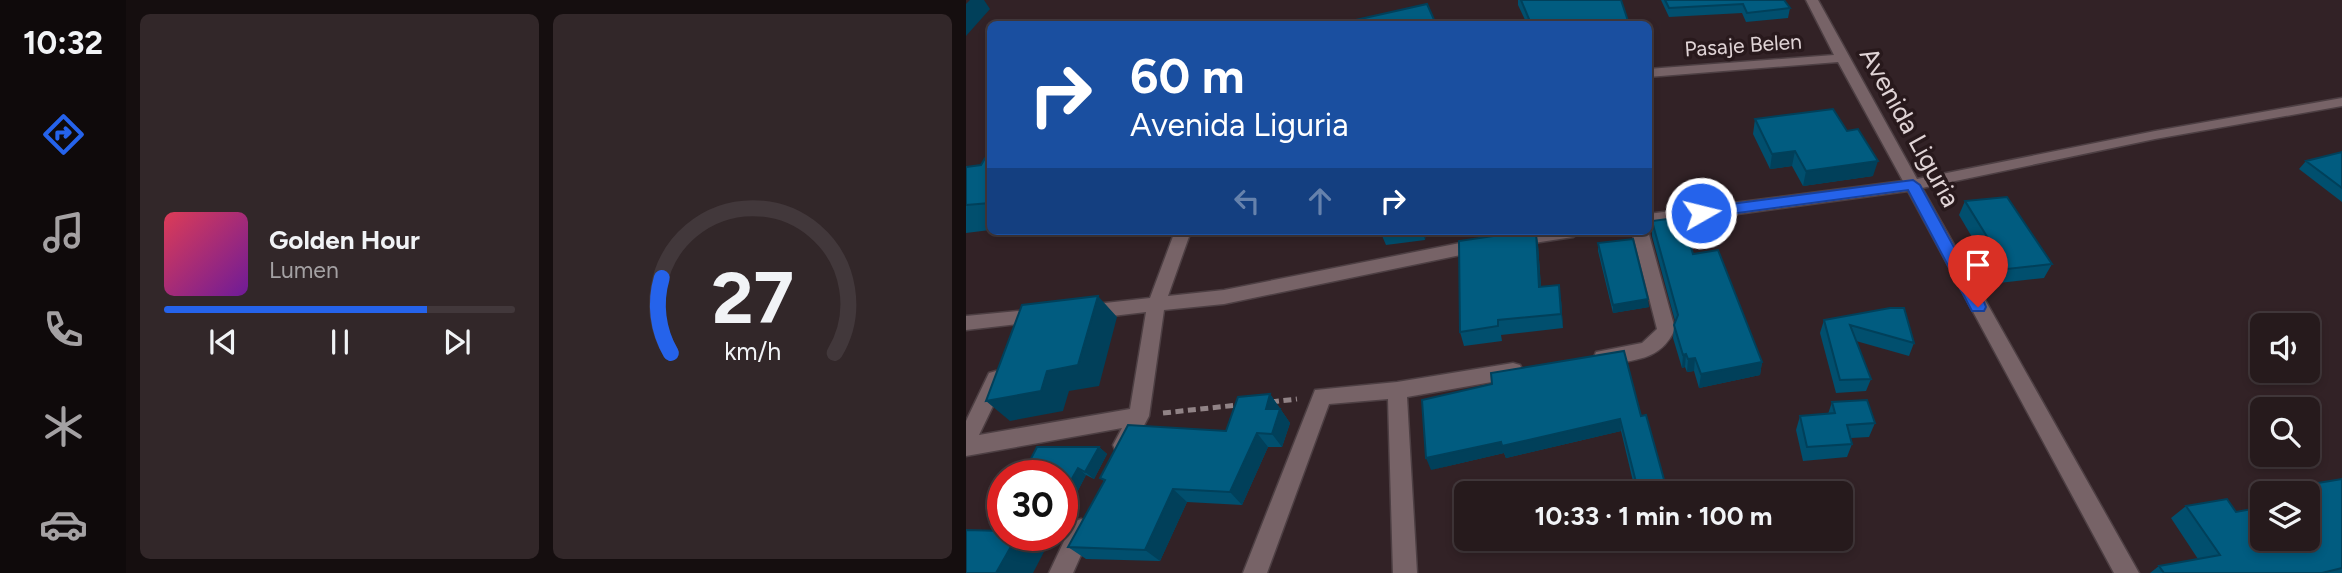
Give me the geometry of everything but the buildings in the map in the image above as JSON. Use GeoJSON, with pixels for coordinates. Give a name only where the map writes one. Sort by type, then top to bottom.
{"type":"FeatureCollection","features":[{"type":"Feature","properties":{"kind":"street","name":"Avenida Liguria"},"geometry":{"type":"LineString","coordinates":[[1812,0],[1840,58],[1913,185],[2057,453],[2127,573]]}},
{"type":"Feature","properties":{"kind":"street","name":"Pasaje Belen"},"geometry":{"type":"LineString","coordinates":[[1652,73],[1840,58]]}},
{"type":"Feature","properties":{"kind":"street"},"geometry":{"type":"LineString","coordinates":[[1652,219],[1913,185],[2155,135],[2342,102]]}},
{"type":"Feature","properties":{"kind":"street"},"geometry":{"type":"LineString","coordinates":[[1113,465],[1139,416],[1156,306],[1182,235]]}},
{"type":"Feature","properties":{"kind":"street"},"geometry":{"type":"LineString","coordinates":[[966,323],[1156,306],[1224,297],[1459,248],[1546,235]]}},
{"type":"Feature","properties":{"kind":"street"},"geometry":{"type":"LineString","coordinates":[[1588,359],[1643,350],[1655,346],[1663,339],[1666,329],[1641,235]]}},
{"type":"Feature","properties":{"kind":"street"},"geometry":{"type":"LineString","coordinates":[[1014,342],[1026,318]]}},
{"type":"Feature","properties":{"kind":"street"},"geometry":{"type":"LineString","coordinates":[[966,445],[1002,368]]}},
{"type":"Feature","properties":{"kind":"street"},"geometry":{"type":"LineString","coordinates":[[1255,573],[1322,396],[1397,390],[1534,368]]}},
{"type":"Feature","properties":{"kind":"street"},"geometry":{"type":"LineString","coordinates":[[1397,390],[1405,573]]}},
{"type":"Feature","properties":{"kind":"street"},"geometry":{"type":"LineString","coordinates":[[966,445],[1139,416]]}},
{"type":"Feature","properties":{"kind":"street"},"geometry":{"type":"LineString","coordinates":[[1060,573],[1089,513]]}},
{"type":"Feature","properties":{"kind":"path"},"geometry":{"type":"LineString","coordinates":[[1257,403],[1322,396]]}},
{"type":"Feature","properties":{"kind":"path"},"geometry":{"type":"LineString","coordinates":[[1139,416],[1244,405]]}},
{"type":"Feature","properties":{"kind":"route"},"geometry":{"type":"LineString","coordinates":[[1701,213],[1913,185],[1978,307]]}}]}
